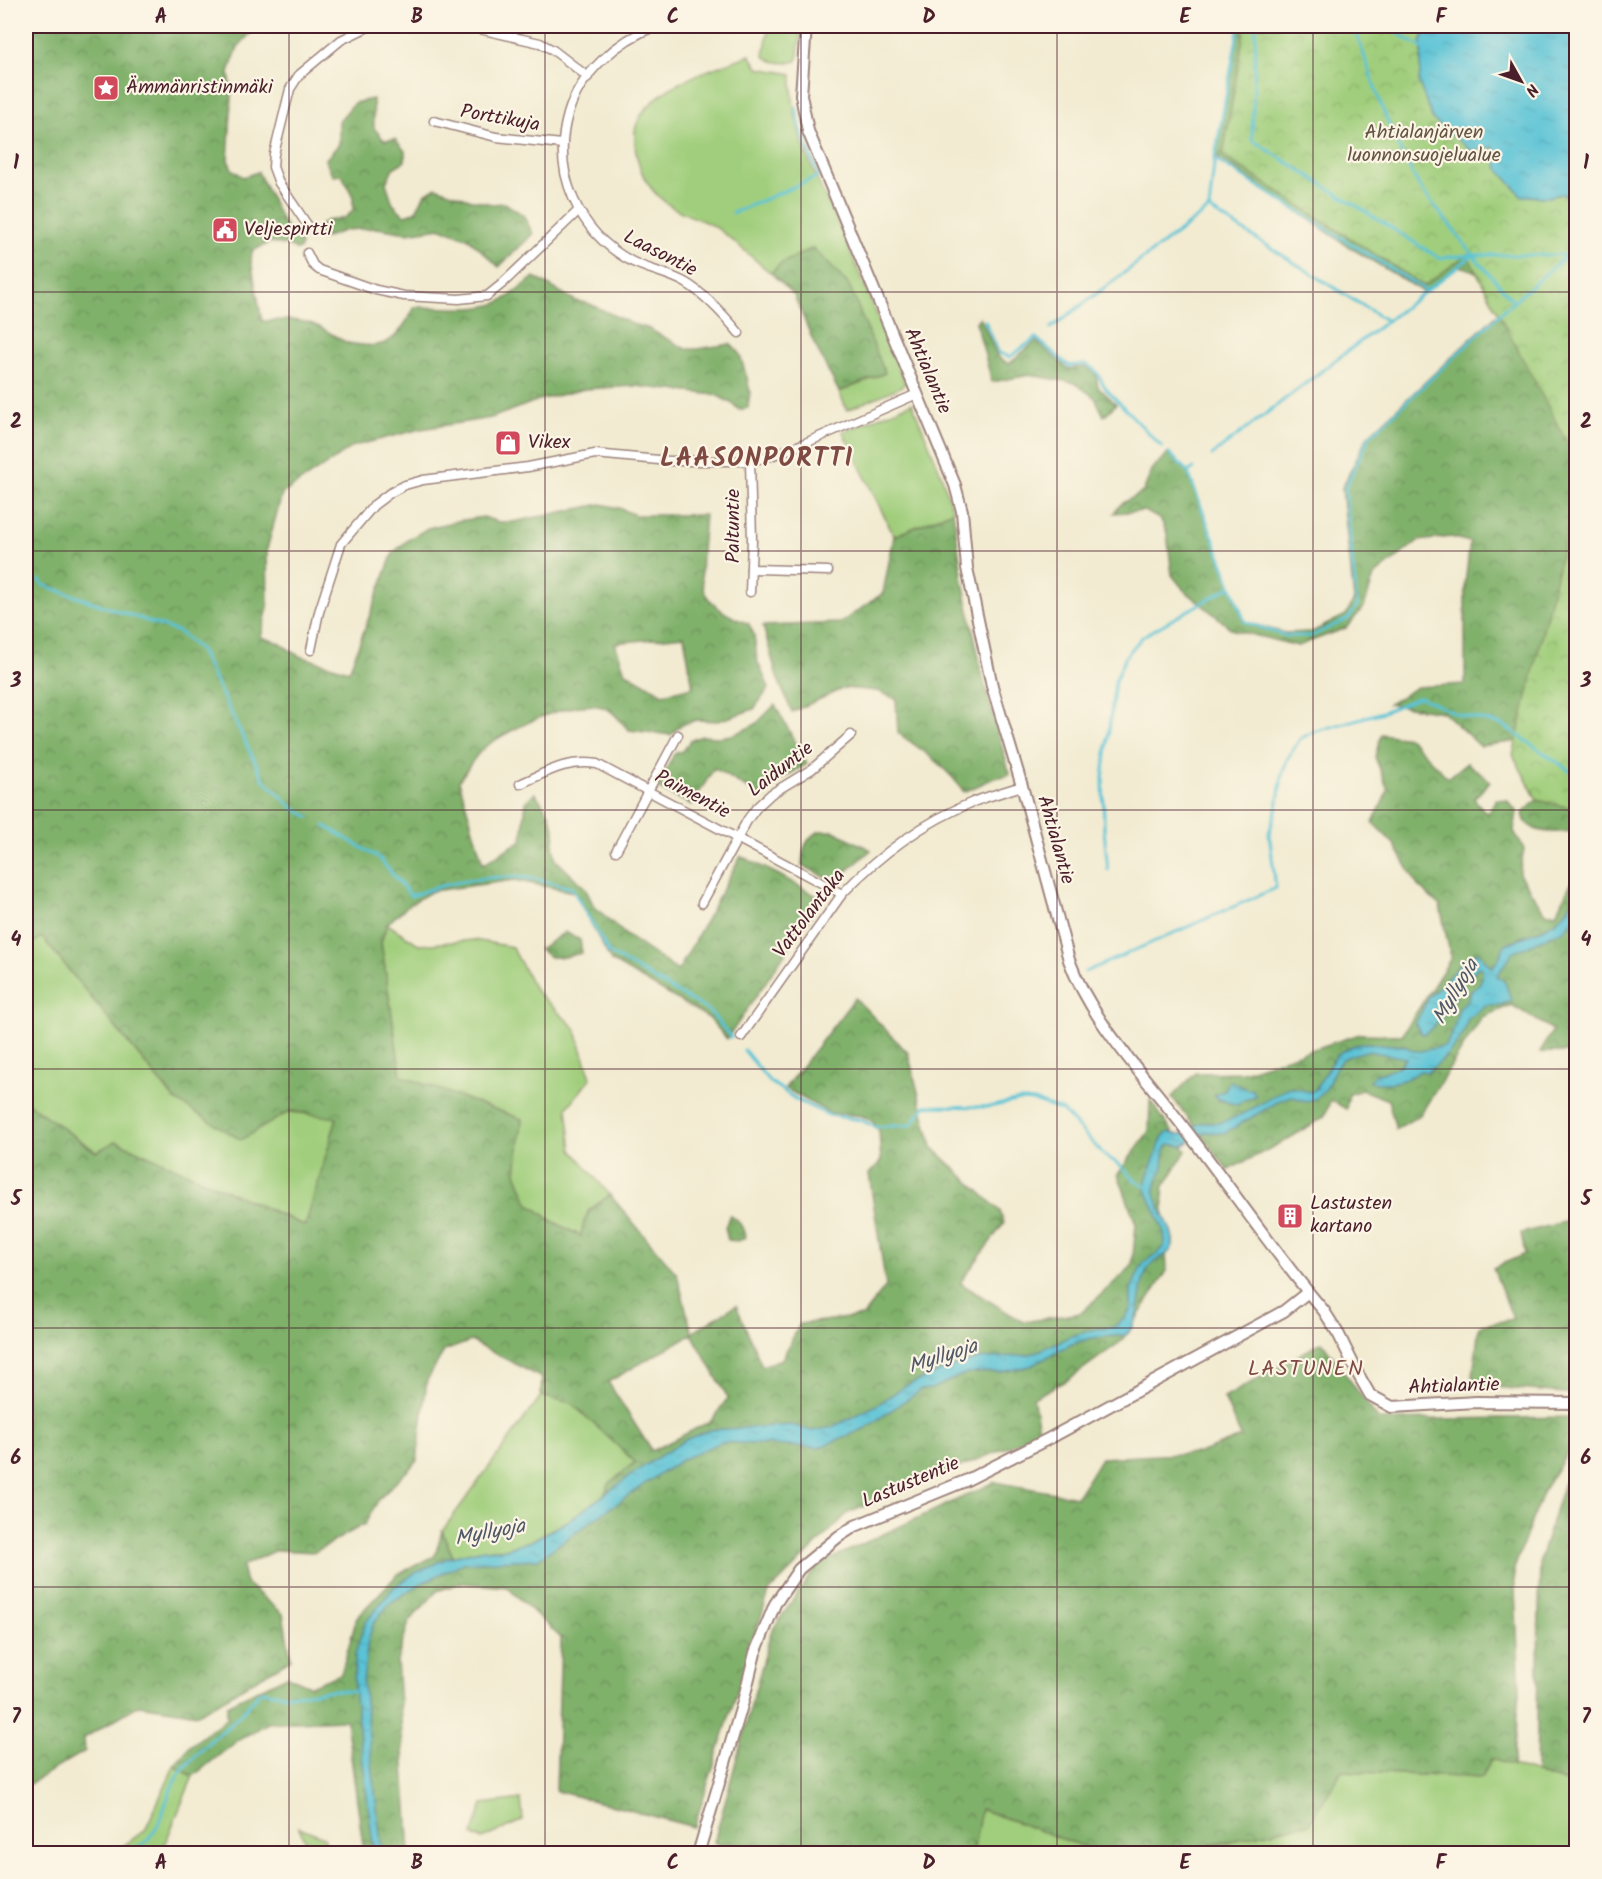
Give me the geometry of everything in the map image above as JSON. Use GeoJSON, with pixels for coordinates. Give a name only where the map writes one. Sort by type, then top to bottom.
{"type":"FeatureCollection","features":[{"type":"Feature","properties":{"kind":"street"},"geometry":{"type":"LineString","coordinates":[[308,226],[279,183],[273,167],[290,88],[299,75],[341,40],[370,26]]}},
{"type":"Feature","properties":{"kind":"street"},"geometry":{"type":"LineString","coordinates":[[466,26],[540,43],[588,76]]}},
{"type":"Feature","properties":{"kind":"street","name":"Laasontie"},"geometry":{"type":"LineString","coordinates":[[652,26],[618,47],[588,76],[570,108],[562,144],[565,173],[578,211],[595,233],[618,253],[634,262],[689,285],[726,316],[739,333]]}},
{"type":"Feature","properties":{"kind":"street","name":"Ahtialantie"},"geometry":{"type":"LineString","coordinates":[[806,26],[801,95],[808,131],[954,484],[962,511],[967,568],[992,686],[1022,786],[1069,960],[1078,984],[1107,1028],[1332,1323],[1370,1395],[1392,1407],[1476,1402],[1576,1403]]}},
{"type":"Feature","properties":{"kind":"street","name":"Porttikuja"},"geometry":{"type":"LineString","coordinates":[[434,121],[459,129],[516,141],[562,144]]}},
{"type":"Feature","properties":{"kind":"street"},"geometry":{"type":"LineString","coordinates":[[307,253],[313,265],[319,270],[376,290],[432,299],[483,297],[502,284],[578,211]]}},
{"type":"Feature","properties":{"kind":"street"},"geometry":{"type":"LineString","coordinates":[[311,651],[319,612],[341,544],[374,505],[405,485],[423,480],[528,467],[588,455],[675,462],[750,461],[795,447],[917,394]]}},
{"type":"Feature","properties":{"kind":"street","name":"Paltuntie"},"geometry":{"type":"LineString","coordinates":[[750,461],[750,592]]}},
{"type":"Feature","properties":{"kind":"street"},"geometry":{"type":"LineString","coordinates":[[751,569],[828,571]]}},
{"type":"Feature","properties":{"kind":"street"},"geometry":{"type":"LineString","coordinates":[[616,851],[678,735]]}},
{"type":"Feature","properties":{"kind":"street","name":"Laiduntie"},"geometry":{"type":"LineString","coordinates":[[702,903],[737,838],[757,807],[785,784],[817,765],[851,735]]}},
{"type":"Feature","properties":{"kind":"street","name":"Paimentie"},"geometry":{"type":"LineString","coordinates":[[520,784],[557,767],[581,762],[597,764],[842,894]]}},
{"type":"Feature","properties":{"kind":"street","name":"Vattolantaka"},"geometry":{"type":"LineString","coordinates":[[741,1037],[842,894],[876,861],[942,816],[974,802],[1022,786]]}},
{"type":"Feature","properties":{"kind":"street","name":"Lastustentie"},"geometry":{"type":"LineString","coordinates":[[698,1854],[743,1702],[755,1653],[775,1604],[799,1569],[855,1526],[964,1481],[1050,1438],[1284,1311],[1308,1292]]}},
{"type":"Feature","properties":{"kind":"green space"},"geometry":{"type":"Polygon","coordinates":[[[26,26],[257,26],[238,47],[229,72],[232,96],[228,160],[232,169],[243,177],[258,172],[282,221],[301,243],[300,249],[296,250],[271,242],[252,251],[251,261],[262,321],[290,320],[311,323],[348,343],[382,344],[396,336],[415,307],[464,308],[491,305],[508,297],[534,277],[576,301],[590,304],[632,324],[647,328],[686,349],[730,344],[739,352],[750,392],[748,408],[739,410],[716,395],[635,386],[585,389],[539,400],[491,418],[421,429],[354,446],[282,494],[267,549],[268,607],[261,637],[279,643],[299,656],[349,671],[393,553],[409,539],[428,528],[484,517],[498,522],[513,522],[601,504],[635,515],[705,515],[701,569],[703,589],[720,609],[749,624],[754,635],[757,660],[769,688],[754,709],[718,721],[696,720],[681,725],[671,735],[629,730],[612,712],[597,706],[564,709],[527,723],[485,747],[474,758],[459,781],[483,864],[522,840],[526,801],[535,793],[549,813],[555,831],[553,846],[556,860],[585,888],[594,906],[626,935],[678,971],[741,856],[822,899],[727,1039],[709,1018],[611,961],[574,892],[514,880],[432,891],[410,904],[387,924],[381,942],[401,1076],[522,1119],[516,1173],[528,1203],[552,1221],[581,1236],[586,1216],[610,1195],[677,1274],[692,1333],[736,1305],[762,1366],[782,1359],[800,1324],[863,1316],[886,1286],[869,1174],[881,1161],[879,1131],[873,1122],[863,1116],[829,1113],[785,1088],[855,998],[908,1053],[932,1147],[1000,1211],[1004,1223],[960,1283],[1023,1322],[1081,1313],[1132,1266],[1136,1224],[1118,1174],[1149,1131],[1150,1100],[1186,1151],[1163,1188],[1167,1271],[1123,1340],[1069,1379],[1033,1398],[1040,1434],[848,1513],[769,1592],[694,1827],[556,1791],[561,1638],[507,1587],[461,1583],[437,1591],[409,1622],[397,1661],[410,1853],[364,1853],[346,1720],[268,1723],[237,1741],[193,1776],[174,1766],[190,1746],[227,1718],[227,1705],[287,1676],[310,1686],[341,1674],[357,1617],[398,1574],[435,1556],[442,1531],[453,1557],[480,1550],[506,1549],[531,1541],[568,1521],[604,1495],[610,1483],[635,1462],[571,1403],[541,1396],[542,1378],[471,1341],[444,1351],[427,1380],[417,1461],[379,1499],[365,1524],[315,1552],[276,1550],[242,1566],[246,1583],[283,1614],[291,1659],[198,1714],[139,1705],[84,1738],[85,1751],[26,1786],[26,1102],[96,1152],[116,1141],[305,1226],[337,1118],[290,1111],[241,1140],[175,1100],[42,937],[26,948],[26,26]],[[684,636],[615,643],[625,672],[663,694],[693,687],[684,636]],[[692,1334],[608,1382],[652,1451],[711,1421],[728,1398],[692,1334]]]}},
{"type":"Feature","properties":{"kind":"green space"},"geometry":{"type":"Polygon","coordinates":[[[769,26],[798,26],[801,31],[797,61],[780,63],[764,56],[769,26]]]}},
{"type":"Feature","properties":{"kind":"green space"},"geometry":{"type":"Polygon","coordinates":[[[1239,26],[1416,26],[1576,326],[1576,553],[1557,571],[1551,733],[1527,740],[1480,746],[1443,712],[1389,704],[1417,687],[1465,684],[1465,584],[1470,542],[1451,537],[1418,541],[1374,576],[1364,607],[1346,628],[1298,646],[1233,630],[1184,590],[1172,575],[1167,533],[1161,520],[1145,511],[1114,513],[1121,504],[1143,492],[1153,468],[1169,453],[1188,472],[1245,622],[1285,633],[1312,632],[1346,615],[1354,600],[1342,488],[1368,436],[1510,302],[1482,275],[1459,266],[1424,292],[1353,249],[1215,156],[1239,26]]]}},
{"type":"Feature","properties":{"kind":"green space","name":"Ahtialanjärven luonnonsuojelualue"},"geometry":{"type":"Polygon","coordinates":[[[1245,26],[1576,26],[1576,459],[1467,254],[1424,286],[1223,156],[1245,26]]]}},
{"type":"Feature","properties":{"kind":"green space"},"geometry":{"type":"Polygon","coordinates":[[[750,55],[758,68],[792,74],[795,117],[800,136],[905,383],[903,386],[847,410],[839,392],[885,373],[780,264],[771,273],[718,229],[671,206],[651,187],[639,164],[635,129],[647,108],[658,97],[688,79],[750,55]]]}},
{"type":"Feature","properties":{"kind":"green space"},"geometry":{"type":"Polygon","coordinates":[[[373,99],[374,128],[384,140],[395,139],[405,151],[405,161],[393,168],[386,183],[393,204],[404,215],[415,212],[425,194],[436,187],[472,200],[492,204],[505,203],[523,215],[533,234],[499,267],[469,239],[441,228],[407,233],[377,228],[346,230],[321,239],[314,230],[326,221],[344,218],[353,211],[353,197],[342,175],[333,176],[325,160],[339,144],[339,121],[354,103],[373,99]]]}},
{"type":"Feature","properties":{"kind":"green space"},"geometry":{"type":"Polygon","coordinates":[[[813,248],[849,285],[885,373],[839,392],[813,341],[794,295],[771,273],[780,264],[813,248]]]}},
{"type":"Feature","properties":{"kind":"green space"},"geometry":{"type":"Polygon","coordinates":[[[980,317],[998,357],[1009,364],[1036,341],[1068,369],[1086,367],[1096,374],[1098,387],[1116,404],[1104,416],[1095,398],[1075,383],[1030,375],[992,382],[976,322],[980,317]]]}},
{"type":"Feature","properties":{"kind":"green space"},"geometry":{"type":"Polygon","coordinates":[[[912,403],[940,471],[953,511],[894,536],[843,432],[912,403]]]}},
{"type":"Feature","properties":{"kind":"green space"},"geometry":{"type":"Polygon","coordinates":[[[1576,493],[1576,809],[1537,800],[1513,755],[1576,493]]]}},
{"type":"Feature","properties":{"kind":"green space"},"geometry":{"type":"Polygon","coordinates":[[[953,511],[963,582],[984,682],[1010,775],[994,778],[964,792],[942,767],[898,733],[896,699],[877,691],[844,688],[792,712],[777,677],[763,626],[840,623],[883,593],[894,536],[953,511]]]}},
{"type":"Feature","properties":{"kind":"green space"},"geometry":{"type":"Polygon","coordinates":[[[775,705],[807,764],[781,779],[760,796],[714,768],[692,805],[657,788],[674,754],[682,751],[691,740],[702,736],[732,735],[744,730],[756,724],[775,705]]]}},
{"type":"Feature","properties":{"kind":"green space"},"geometry":{"type":"Polygon","coordinates":[[[1381,734],[1409,738],[1448,778],[1467,763],[1490,781],[1474,799],[1487,814],[1496,799],[1507,800],[1517,812],[1514,831],[1524,849],[1519,874],[1545,913],[1556,913],[1576,873],[1576,1052],[1540,1052],[1553,1030],[1512,1005],[1482,1017],[1420,1115],[1396,1129],[1388,1100],[1362,1090],[1349,1094],[1346,1109],[1331,1100],[1324,1117],[1285,1141],[1228,1170],[1172,1097],[1196,1073],[1243,1072],[1360,1034],[1402,1035],[1451,958],[1440,906],[1418,886],[1394,844],[1373,823],[1388,790],[1375,757],[1381,734]]]}},
{"type":"Feature","properties":{"kind":"green space"},"geometry":{"type":"Polygon","coordinates":[[[1537,800],[1576,805],[1576,830],[1550,832],[1530,826],[1525,821],[1523,813],[1537,800]]]}},
{"type":"Feature","properties":{"kind":"green space"},"geometry":{"type":"Polygon","coordinates":[[[820,831],[834,831],[871,850],[835,882],[802,865],[806,845],[811,837],[820,831]]]}},
{"type":"Feature","properties":{"kind":"green space"},"geometry":{"type":"Polygon","coordinates":[[[387,924],[420,945],[474,940],[512,947],[536,991],[575,1028],[591,1078],[567,1108],[572,1150],[610,1195],[588,1211],[581,1237],[552,1221],[528,1203],[516,1173],[522,1119],[401,1076],[381,942],[387,924]]]}},
{"type":"Feature","properties":{"kind":"green space"},"geometry":{"type":"Polygon","coordinates":[[[565,932],[580,940],[582,953],[565,957],[550,957],[540,949],[565,932]]]}},
{"type":"Feature","properties":{"kind":"green space"},"geometry":{"type":"Polygon","coordinates":[[[41,936],[175,1100],[337,1117],[306,1226],[116,1141],[97,1152],[26,1102],[26,948],[41,936]]]}},
{"type":"Feature","properties":{"kind":"green space"},"geometry":{"type":"Polygon","coordinates":[[[730,1215],[744,1231],[745,1238],[738,1241],[728,1240],[725,1227],[730,1215]]]}},
{"type":"Feature","properties":{"kind":"green space"},"geometry":{"type":"Polygon","coordinates":[[[1576,1219],[1576,1394],[1472,1385],[1479,1326],[1513,1319],[1493,1268],[1525,1254],[1521,1233],[1576,1219]]]}},
{"type":"Feature","properties":{"kind":"green space"},"geometry":{"type":"Polygon","coordinates":[[[1322,1342],[1379,1420],[1576,1417],[1576,1439],[1542,1493],[1514,1569],[1520,1693],[1513,1766],[1491,1759],[1482,1778],[1342,1771],[1310,1823],[1176,1853],[1103,1854],[981,1809],[973,1853],[739,1854],[714,1842],[771,1632],[817,1565],[995,1482],[1077,1497],[1101,1458],[1199,1453],[1241,1437],[1224,1398],[1322,1342]]]}},
{"type":"Feature","properties":{"kind":"green space"},"geometry":{"type":"Polygon","coordinates":[[[541,1396],[571,1402],[635,1462],[610,1483],[604,1495],[568,1521],[531,1541],[506,1549],[480,1550],[453,1557],[442,1531],[541,1396]]]}},
{"type":"Feature","properties":{"kind":"green space"},"geometry":{"type":"Polygon","coordinates":[[[1576,1470],[1576,1661],[1570,1690],[1576,1693],[1576,1764],[1565,1782],[1536,1773],[1540,1559],[1564,1483],[1576,1470]]]}},
{"type":"Feature","properties":{"kind":"green space"},"geometry":{"type":"Polygon","coordinates":[[[1491,1758],[1564,1782],[1576,1764],[1576,1853],[1176,1854],[1309,1823],[1342,1771],[1482,1778],[1491,1758]]]}},
{"type":"Feature","properties":{"kind":"green space"},"geometry":{"type":"Polygon","coordinates":[[[174,1766],[193,1776],[164,1846],[153,1853],[112,1854],[145,1830],[174,1766]]]}},
{"type":"Feature","properties":{"kind":"green space"},"geometry":{"type":"Polygon","coordinates":[[[521,1799],[523,1820],[482,1839],[472,1835],[483,1804],[521,1799]]]}},
{"type":"Feature","properties":{"kind":"green space"},"geometry":{"type":"Polygon","coordinates":[[[980,1809],[1103,1853],[973,1854],[980,1809]]]}},
{"type":"Feature","properties":{"kind":"green space"},"geometry":{"type":"Polygon","coordinates":[[[299,1827],[324,1837],[330,1853],[320,1853],[307,1847],[299,1827]]]}},
{"type":"Feature","properties":{"kind":"water"},"geometry":{"type":"Polygon","coordinates":[[[1427,26],[1576,26],[1576,231],[1569,214],[1569,196],[1561,194],[1548,197],[1522,196],[1498,169],[1494,147],[1472,151],[1433,120],[1419,83],[1421,42],[1427,26]]]}},
{"type":"Feature","properties":{"kind":"water"},"geometry":{"type":"Polygon","coordinates":[[[1576,893],[1576,917],[1564,930],[1512,953],[1497,976],[1505,982],[1511,1000],[1501,1005],[1486,1005],[1467,1020],[1463,1034],[1458,1041],[1428,1072],[1420,1071],[1396,1082],[1370,1082],[1374,1075],[1396,1068],[1406,1058],[1367,1051],[1352,1055],[1342,1059],[1326,1089],[1317,1098],[1306,1102],[1291,1096],[1225,1133],[1206,1132],[1183,1146],[1169,1144],[1155,1192],[1158,1204],[1172,1233],[1173,1245],[1168,1253],[1148,1269],[1144,1277],[1135,1320],[1126,1335],[1092,1338],[1072,1344],[1031,1366],[1002,1372],[967,1373],[931,1389],[921,1390],[864,1429],[818,1448],[721,1442],[683,1459],[538,1559],[463,1563],[422,1583],[390,1603],[374,1622],[368,1640],[363,1683],[382,1853],[374,1854],[354,1688],[355,1655],[366,1622],[394,1587],[415,1573],[447,1558],[480,1550],[506,1549],[531,1541],[568,1521],[644,1466],[685,1440],[709,1430],[792,1425],[812,1431],[832,1427],[877,1405],[905,1386],[941,1371],[977,1359],[1029,1355],[1072,1336],[1095,1329],[1114,1327],[1125,1318],[1131,1308],[1131,1289],[1143,1263],[1163,1247],[1165,1241],[1163,1229],[1146,1190],[1146,1180],[1163,1136],[1169,1132],[1181,1134],[1201,1123],[1217,1123],[1233,1118],[1289,1087],[1310,1092],[1315,1090],[1337,1054],[1352,1046],[1366,1043],[1406,1046],[1413,1051],[1420,1051],[1445,1046],[1452,1034],[1459,1009],[1468,999],[1471,991],[1480,983],[1483,971],[1481,967],[1472,974],[1460,976],[1450,1005],[1438,1022],[1425,1034],[1421,1033],[1415,1024],[1429,997],[1460,963],[1478,952],[1492,968],[1505,945],[1556,921],[1564,914],[1576,893]]]}},
{"type":"Feature","properties":{"kind":"water"},"geometry":{"type":"Polygon","coordinates":[[[1230,1081],[1248,1090],[1252,1089],[1256,1095],[1238,1105],[1217,1099],[1214,1095],[1224,1091],[1230,1081]]]}},
{"type":"Feature","properties":{"kind":"waterway"},"geometry":{"type":"LineString","coordinates":[[1051,328],[1209,209],[1215,156],[1239,26]]}},
{"type":"Feature","properties":{"kind":"waterway"},"geometry":{"type":"LineString","coordinates":[[1256,26],[1252,140],[1439,258],[1471,255]]}},
{"type":"Feature","properties":{"kind":"waterway"},"geometry":{"type":"LineString","coordinates":[[1354,26],[1381,105],[1399,148],[1419,186],[1473,255],[1514,302]]}},
{"type":"Feature","properties":{"kind":"waterway"},"geometry":{"type":"LineString","coordinates":[[1386,26],[1422,48]]}},
{"type":"Feature","properties":{"kind":"waterway"},"geometry":{"type":"LineString","coordinates":[[733,213],[819,176],[802,134],[796,107]]}},
{"type":"Feature","properties":{"kind":"waterway"},"geometry":{"type":"LineString","coordinates":[[1214,159],[1427,291]]}},
{"type":"Feature","properties":{"kind":"waterway"},"geometry":{"type":"LineString","coordinates":[[1209,209],[1387,321]]}},
{"type":"Feature","properties":{"kind":"waterway"},"geometry":{"type":"LineString","coordinates":[[1212,455],[1473,255],[1565,255]]}},
{"type":"Feature","properties":{"kind":"waterway"},"geometry":{"type":"LineString","coordinates":[[1169,453],[1188,472],[1245,622],[1287,636],[1311,636],[1348,619],[1357,606],[1345,488],[1369,437],[1502,312],[1567,255]]}},
{"type":"Feature","properties":{"kind":"waterway"},"geometry":{"type":"LineString","coordinates":[[985,321],[999,353],[1010,357],[1036,338],[1069,366],[1086,364],[1096,371],[1106,389],[1162,447]]}},
{"type":"Feature","properties":{"kind":"waterway"},"geometry":{"type":"LineString","coordinates":[[1188,472],[1194,468]]}},
{"type":"Feature","properties":{"kind":"waterway"},"geometry":{"type":"LineString","coordinates":[[26,553],[34,569]]}},
{"type":"Feature","properties":{"kind":"waterway"},"geometry":{"type":"LineString","coordinates":[[40,580],[43,585],[179,632],[200,650],[264,780],[293,808],[309,817]]}},
{"type":"Feature","properties":{"kind":"waterway"},"geometry":{"type":"LineString","coordinates":[[1108,870],[1104,830],[1103,778],[1115,681],[1126,656],[1143,636],[1230,587]]}},
{"type":"Feature","properties":{"kind":"waterway"},"geometry":{"type":"LineString","coordinates":[[1085,972],[1276,888],[1269,833],[1277,807],[1282,775],[1287,760],[1300,739],[1313,732],[1383,712],[1420,697],[1457,714],[1503,725],[1576,775]]}},
{"type":"Feature","properties":{"kind":"waterway"},"geometry":{"type":"LineString","coordinates":[[325,826],[379,858],[411,896],[463,881],[504,877],[531,878],[572,888],[609,953],[709,1011],[731,1037]]}},
{"type":"Feature","properties":{"kind":"waterway"},"geometry":{"type":"LineString","coordinates":[[744,1050],[769,1081],[797,1100],[828,1115],[861,1120],[875,1127],[911,1125],[925,1106],[989,1107],[1020,1100],[1034,1101],[1063,1111],[1105,1156],[1119,1164],[1137,1182],[1147,1187]]}},
{"type":"Feature","properties":{"kind":"waterway"},"geometry":{"type":"LineString","coordinates":[[129,1854],[147,1841],[158,1825],[173,1784],[182,1770],[210,1741],[231,1724],[261,1691],[288,1695],[335,1690],[357,1692]]}},
{"type":"Feature","properties":{"kind":"place","name":"Ämmänristinmäki"},"geometry":{"type":"Point","coordinates":[106,88]}},
{"type":"Feature","properties":{"kind":"place","name":"Veljespirtti"},"geometry":{"type":"Point","coordinates":[225,230]}},
{"type":"Feature","properties":{"kind":"place","name":"Vikex"},"geometry":{"type":"Point","coordinates":[508,443]}},
{"type":"Feature","properties":{"kind":"place","name":"Lastusten kartano"},"geometry":{"type":"Point","coordinates":[1290,1216]}},
{"type":"Feature","properties":{"kind":"district","name":"LAASONPORTTI"},"geometry":{"type":"Point","coordinates":[757,459]}},
{"type":"Feature","properties":{"kind":"district","name":"LASTUNEN"},"geometry":{"type":"Point","coordinates":[1306,1369]}},
{"type":"Feature","properties":{"kind":"water label","name":"Myllyoja"},"geometry":{"type":"Point","coordinates":[1456,992]}},
{"type":"Feature","properties":{"kind":"water label","name":"Myllyoja"},"geometry":{"type":"Point","coordinates":[943,1357]}},
{"type":"Feature","properties":{"kind":"water label","name":"Myllyoja"},"geometry":{"type":"Point","coordinates":[490,1533]}}]}
